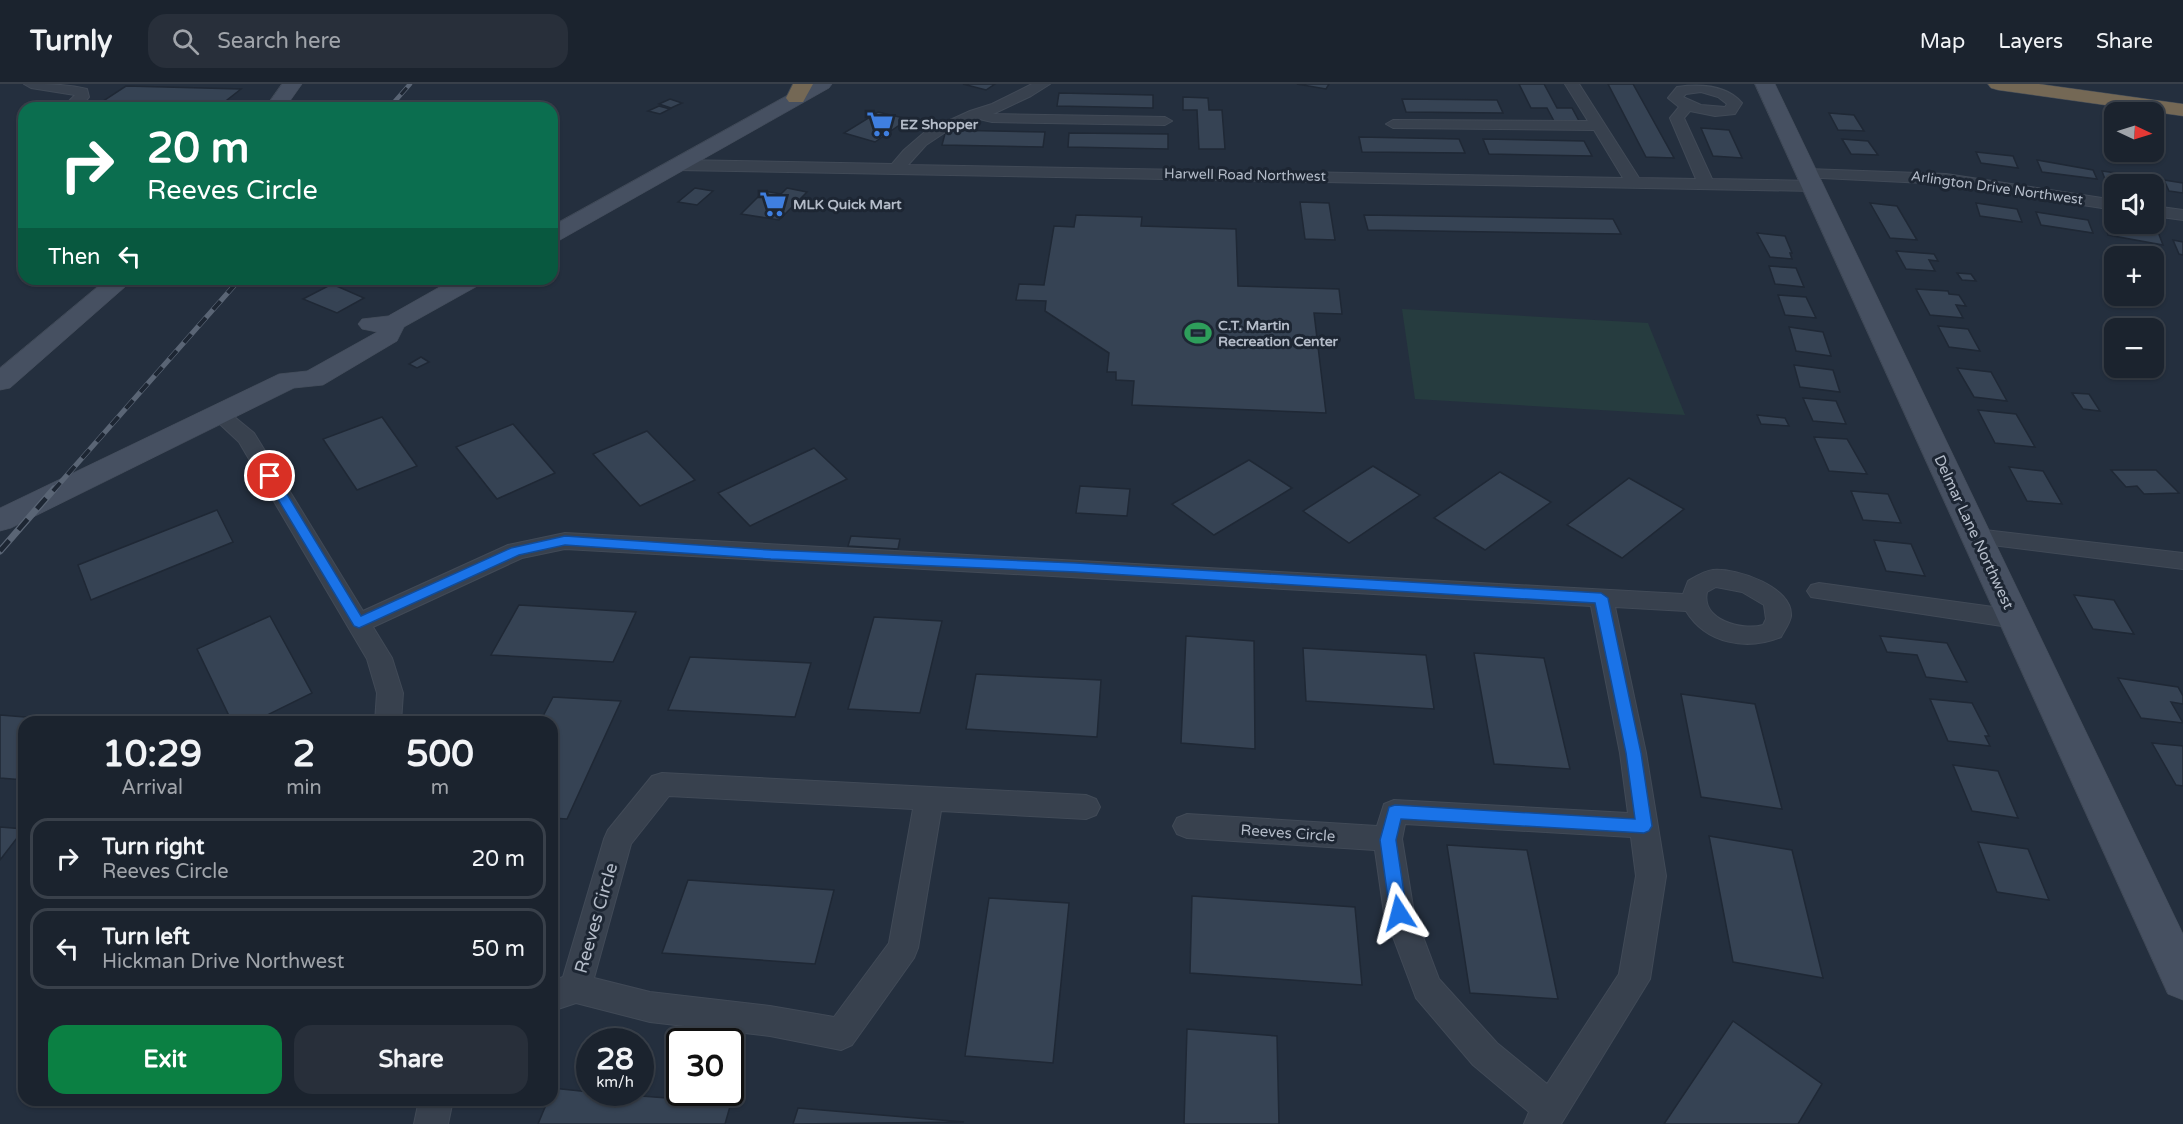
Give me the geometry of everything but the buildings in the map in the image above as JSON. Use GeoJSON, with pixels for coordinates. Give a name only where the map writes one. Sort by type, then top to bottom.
{"type":"FeatureCollection","features":[{"type":"Feature","properties":{"kind":"highway"},"geometry":{"type":"LineString","coordinates":[[1998,84],[2103,92],[2183,94]]}},
{"type":"Feature","properties":{"kind":"highway"},"geometry":{"type":"LineString","coordinates":[[2103,92],[2183,112]]}},
{"type":"Feature","properties":{"kind":"street"},"geometry":{"type":"LineString","coordinates":[[31,84],[82,92],[82,97],[76,102]]}},
{"type":"Feature","properties":{"kind":"street"},"geometry":{"type":"LineString","coordinates":[[278,102],[292,84]]}},
{"type":"Feature","properties":{"kind":"street"},"geometry":{"type":"LineString","coordinates":[[558,232],[677,165],[799,91],[822,84]]}},
{"type":"Feature","properties":{"kind":"street"},"geometry":{"type":"LineString","coordinates":[[897,168],[908,154],[931,133],[996,107],[1043,84]]}},
{"type":"Feature","properties":{"kind":"street"},"geometry":{"type":"LineString","coordinates":[[1572,84],[1634,182]]}},
{"type":"Feature","properties":{"kind":"street","name":"Delmar Lane Northwest"},"geometry":{"type":"LineString","coordinates":[[1765,84],[2183,980]]}},
{"type":"Feature","properties":{"kind":"street"},"geometry":{"type":"LineString","coordinates":[[1686,107],[1677,118],[1706,184]]}},
{"type":"Feature","properties":{"kind":"street"},"geometry":{"type":"LineString","coordinates":[[975,114],[992,118],[1165,121]]}},
{"type":"Feature","properties":{"kind":"street"},"geometry":{"type":"LineString","coordinates":[[1393,124],[1598,126]]}},
{"type":"Feature","properties":{"kind":"street","name":"Harwell Road Northwest"},"geometry":{"type":"LineString","coordinates":[[677,165],[1706,184],[1810,180]]}},
{"type":"Feature","properties":{"kind":"street","name":"Arlington Drive Northwest"},"geometry":{"type":"LineString","coordinates":[[1810,180],[1946,178],[2104,203]]}},
{"type":"Feature","properties":{"kind":"street"},"geometry":{"type":"LineString","coordinates":[[2164,212],[2183,215]]}},
{"type":"Feature","properties":{"kind":"street"},"geometry":{"type":"LineString","coordinates":[[0,382],[115,285]]}},
{"type":"Feature","properties":{"kind":"street"},"geometry":{"type":"LineString","coordinates":[[0,520],[289,380],[313,379],[388,336],[393,323],[461,285]]}},
{"type":"Feature","properties":{"kind":"street"},"geometry":{"type":"LineString","coordinates":[[219,414],[248,438],[379,658],[390,693],[388,716]]}},
{"type":"Feature","properties":{"kind":"street"},"geometry":{"type":"LineString","coordinates":[[1976,537],[2183,561]]}},
{"type":"Feature","properties":{"kind":"street"},"geometry":{"type":"LineString","coordinates":[[359,623],[516,551],[565,541],[1694,603]]}},
{"type":"Feature","properties":{"kind":"street"},"geometry":{"type":"LineString","coordinates":[[1819,591],[2015,619]]}},
{"type":"Feature","properties":{"kind":"street"},"geometry":{"type":"LineString","coordinates":[[1601,598],[1634,753],[1651,876],[1634,979],[1546,1116],[1485,1054],[1427,988],[1399,913],[1388,840],[1395,812],[1644,826]]}},
{"type":"Feature","properties":{"kind":"street","name":"Reeves Circle"},"geometry":{"type":"LineString","coordinates":[[929,799],[903,948],[841,1034],[770,1021],[650,1007],[564,992],[618,839],[662,784],[1086,807]]}},
{"type":"Feature","properties":{"kind":"street","name":"Reeves Circle"},"geometry":{"type":"LineString","coordinates":[[1187,826],[1388,840]]}},
{"type":"Feature","properties":{"kind":"street"},"geometry":{"type":"LineString","coordinates":[[431,1124],[435,1106]]}},
{"type":"Feature","properties":{"kind":"green space"},"geometry":{"type":"Polygon","coordinates":[[[1402,309],[1648,323],[1685,415],[1415,399],[1402,309]]]}},
{"type":"Feature","properties":{"kind":"railway"},"geometry":{"type":"LineString","coordinates":[[394,102],[410,84]]}},
{"type":"Feature","properties":{"kind":"railway"},"geometry":{"type":"LineString","coordinates":[[53,491],[235,285]]}},
{"type":"Feature","properties":{"kind":"railway"},"geometry":{"type":"LineString","coordinates":[[0,551],[54,489]]}},
{"type":"Feature","properties":{"kind":"place","name":"EZ Shopper"},"geometry":{"type":"Point","coordinates":[880,124]}},
{"type":"Feature","properties":{"kind":"place","name":"MLK Quick Mart"},"geometry":{"type":"Point","coordinates":[773,204]}},
{"type":"Feature","properties":{"kind":"place","name":"C.T. Martin Recreation Center"},"geometry":{"type":"Point","coordinates":[1198,333]}},
{"type":"Feature","properties":{"kind":"route"},"geometry":{"type":"LineString","coordinates":[[270,476],[359,623],[516,551],[565,541],[1601,598],[1634,753],[1644,826],[1395,812],[1388,840],[1399,913]]}}]}
